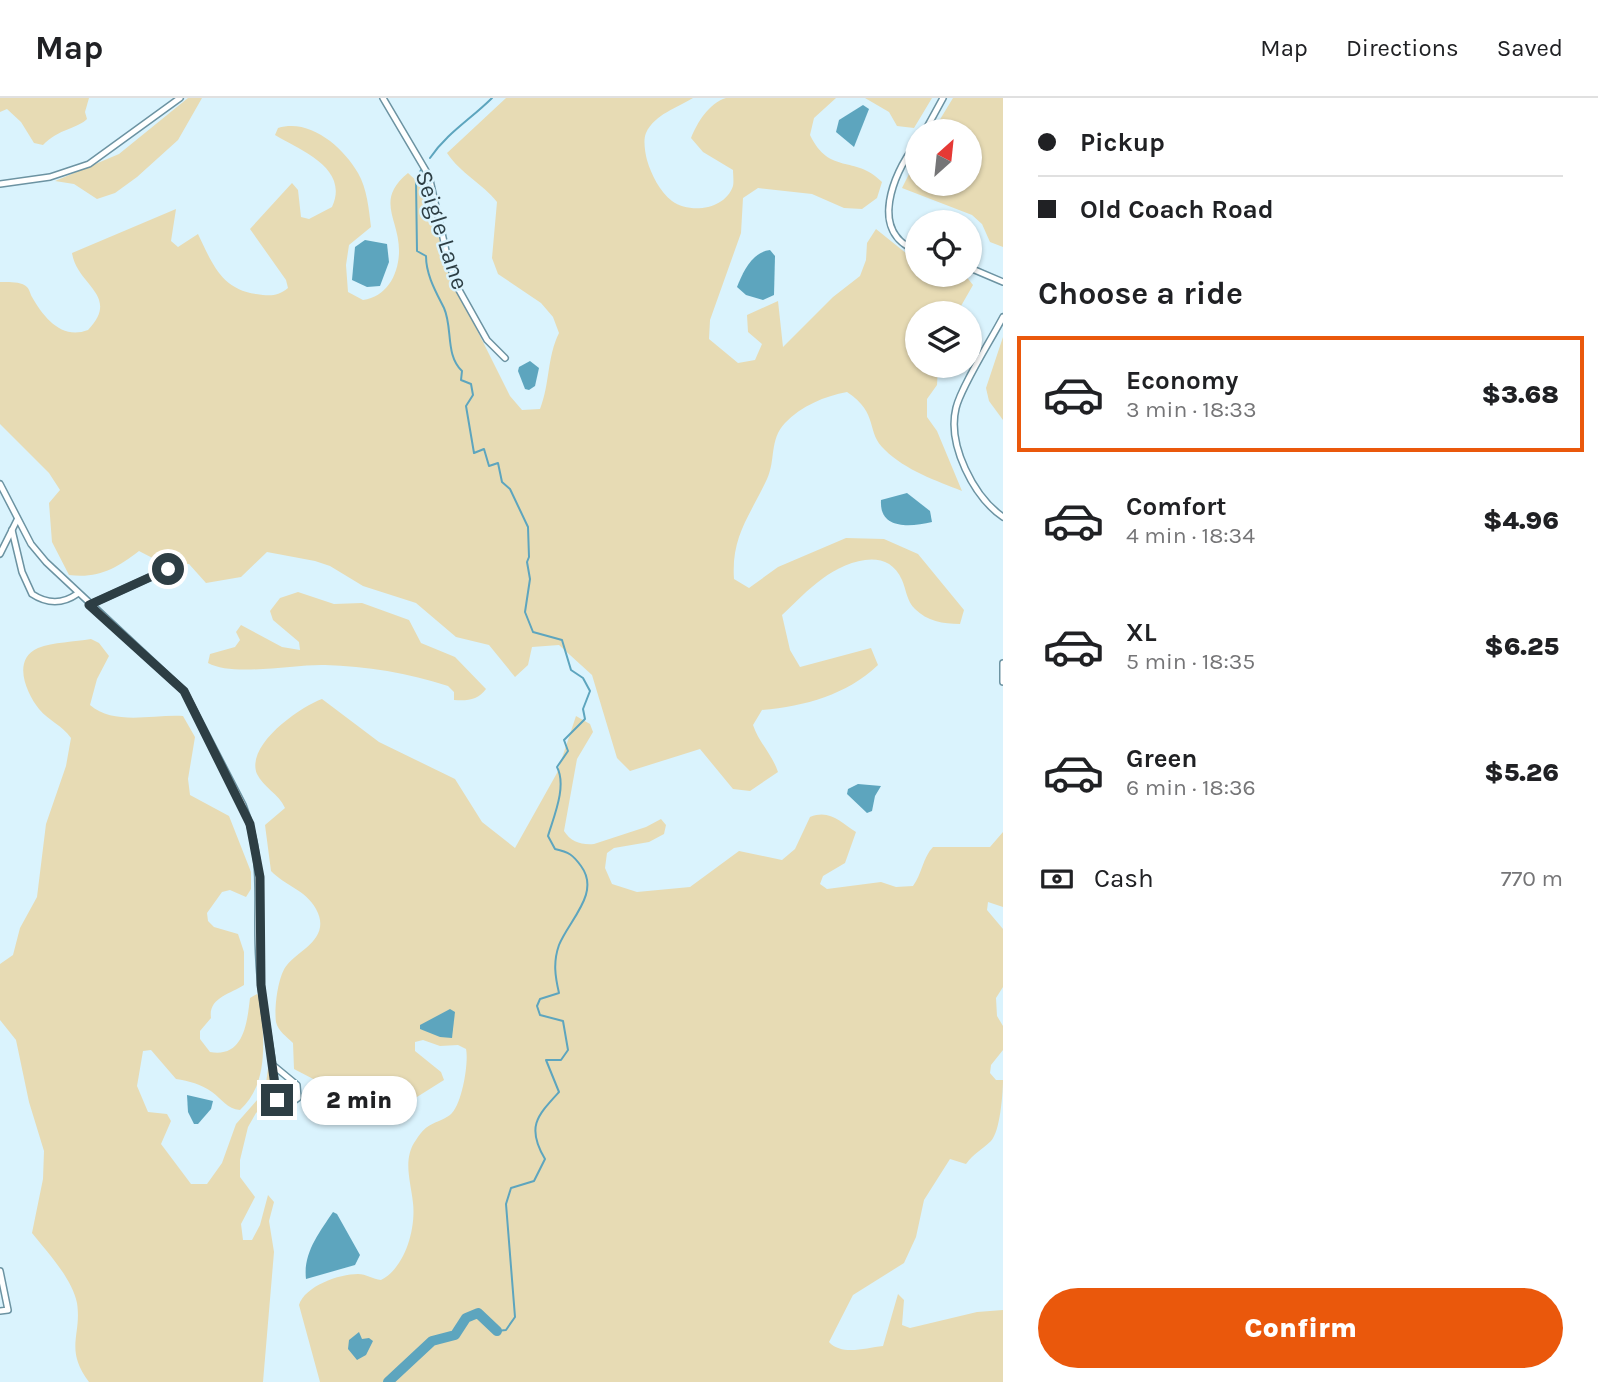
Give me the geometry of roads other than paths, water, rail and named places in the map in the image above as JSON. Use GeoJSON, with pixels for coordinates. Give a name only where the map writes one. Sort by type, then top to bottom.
{"type":"FeatureCollection","features":[{"type":"Feature","properties":{"kind":"street"},"geometry":{"type":"LineString","coordinates":[[0,184],[37,180],[68,173],[89,164],[180,98]]}},
{"type":"Feature","properties":{"kind":"street","name":"Seigle Lane"},"geometry":{"type":"LineString","coordinates":[[383,98],[429,176],[449,264],[459,290],[486,340],[505,358]]}},
{"type":"Feature","properties":{"kind":"street"},"geometry":{"type":"LineString","coordinates":[[932,119],[943,98]]}},
{"type":"Feature","properties":{"kind":"street"},"geometry":{"type":"LineString","coordinates":[[905,163],[887,210],[896,238],[905,244]]}},
{"type":"Feature","properties":{"kind":"street"},"geometry":{"type":"LineString","coordinates":[[982,273],[1003,282]]}},
{"type":"Feature","properties":{"kind":"street"},"geometry":{"type":"LineString","coordinates":[[1003,317],[956,407],[955,430],[972,486],[1003,517]]}},
{"type":"Feature","properties":{"kind":"street"},"geometry":{"type":"LineString","coordinates":[[0,484],[31,544],[77,594],[184,691],[243,805],[250,824],[260,877],[258,958],[277,1100],[288,1105],[298,1098],[297,1085],[274,1066]]}},
{"type":"Feature","properties":{"kind":"street"},"geometry":{"type":"LineString","coordinates":[[0,554],[17,520]]}},
{"type":"Feature","properties":{"kind":"street"},"geometry":{"type":"LineString","coordinates":[[12,530],[22,572],[32,594],[54,602],[69,600],[77,594]]}},
{"type":"Feature","properties":{"kind":"street"},"geometry":{"type":"LineString","coordinates":[[89,605],[168,569]]}},
{"type":"Feature","properties":{"kind":"street"},"geometry":{"type":"LineString","coordinates":[[1003,663],[1003,682]]}},
{"type":"Feature","properties":{"kind":"street"},"geometry":{"type":"LineString","coordinates":[[0,1271],[8,1310],[0,1311]]}},
{"type":"Feature","properties":{"kind":"water"},"geometry":{"type":"Polygon","coordinates":[[[863,105],[869,109],[854,147],[836,132],[839,120],[863,105]]]}},
{"type":"Feature","properties":{"kind":"water"},"geometry":{"type":"Polygon","coordinates":[[[365,240],[387,244],[389,262],[380,286],[367,287],[352,280],[355,247],[365,240]]]}},
{"type":"Feature","properties":{"kind":"water"},"geometry":{"type":"Polygon","coordinates":[[[770,250],[775,256],[774,295],[763,300],[746,295],[737,287],[742,275],[753,259],[770,250]]]}},
{"type":"Feature","properties":{"kind":"water"},"geometry":{"type":"Polygon","coordinates":[[[530,361],[539,368],[535,386],[529,390],[525,389],[518,371],[519,367],[530,361]]]}},
{"type":"Feature","properties":{"kind":"water"},"geometry":{"type":"Polygon","coordinates":[[[907,493],[930,511],[932,522],[906,525],[885,517],[881,500],[907,493]]]}},
{"type":"Feature","properties":{"kind":"water"},"geometry":{"type":"Polygon","coordinates":[[[858,784],[881,786],[875,796],[872,811],[867,813],[847,794],[848,789],[858,784]]]}},
{"type":"Feature","properties":{"kind":"water"},"geometry":{"type":"Polygon","coordinates":[[[450,1009],[455,1012],[452,1038],[440,1037],[420,1029],[420,1025],[450,1009]]]}},
{"type":"Feature","properties":{"kind":"water"},"geometry":{"type":"Polygon","coordinates":[[[187,1095],[213,1101],[211,1109],[198,1124],[194,1124],[188,1112],[187,1095]]]}},
{"type":"Feature","properties":{"kind":"water"},"geometry":{"type":"Polygon","coordinates":[[[333,1212],[337,1214],[360,1255],[355,1265],[306,1279],[310,1252],[333,1212]]]}},
{"type":"Feature","properties":{"kind":"water"},"geometry":{"type":"Polygon","coordinates":[[[359,1332],[362,1339],[369,1338],[373,1341],[366,1355],[357,1360],[348,1349],[349,1340],[359,1332]]]}},
{"type":"Feature","properties":{"kind":"waterway"},"geometry":{"type":"LineString","coordinates":[[430,158],[492,98]]}},
{"type":"Feature","properties":{"kind":"waterway"},"geometry":{"type":"LineString","coordinates":[[421,170],[416,180],[417,251],[426,256],[430,277],[447,316],[451,349],[462,371],[461,380],[471,384],[473,395],[466,406],[474,453],[484,449],[489,466],[498,463],[502,482],[510,489],[528,527],[527,562],[530,579],[525,612],[533,632],[562,640],[571,670],[583,678],[590,691],[583,709],[585,719],[564,740],[568,751],[557,767],[560,792],[548,836],[555,849],[567,853],[578,862],[586,876],[587,886],[581,906],[557,951],[555,969],[559,993],[540,999],[537,1006],[540,1015],[563,1021],[568,1050],[561,1060],[546,1060],[559,1092],[540,1115],[535,1130],[545,1159],[534,1181],[511,1188],[506,1204],[515,1317],[506,1330],[497,1331]]}},
{"type":"Feature","properties":{"kind":"waterway"},"geometry":{"type":"LineString","coordinates":[[388,1382],[432,1341],[455,1335],[466,1318],[478,1313],[497,1331]]}}]}
